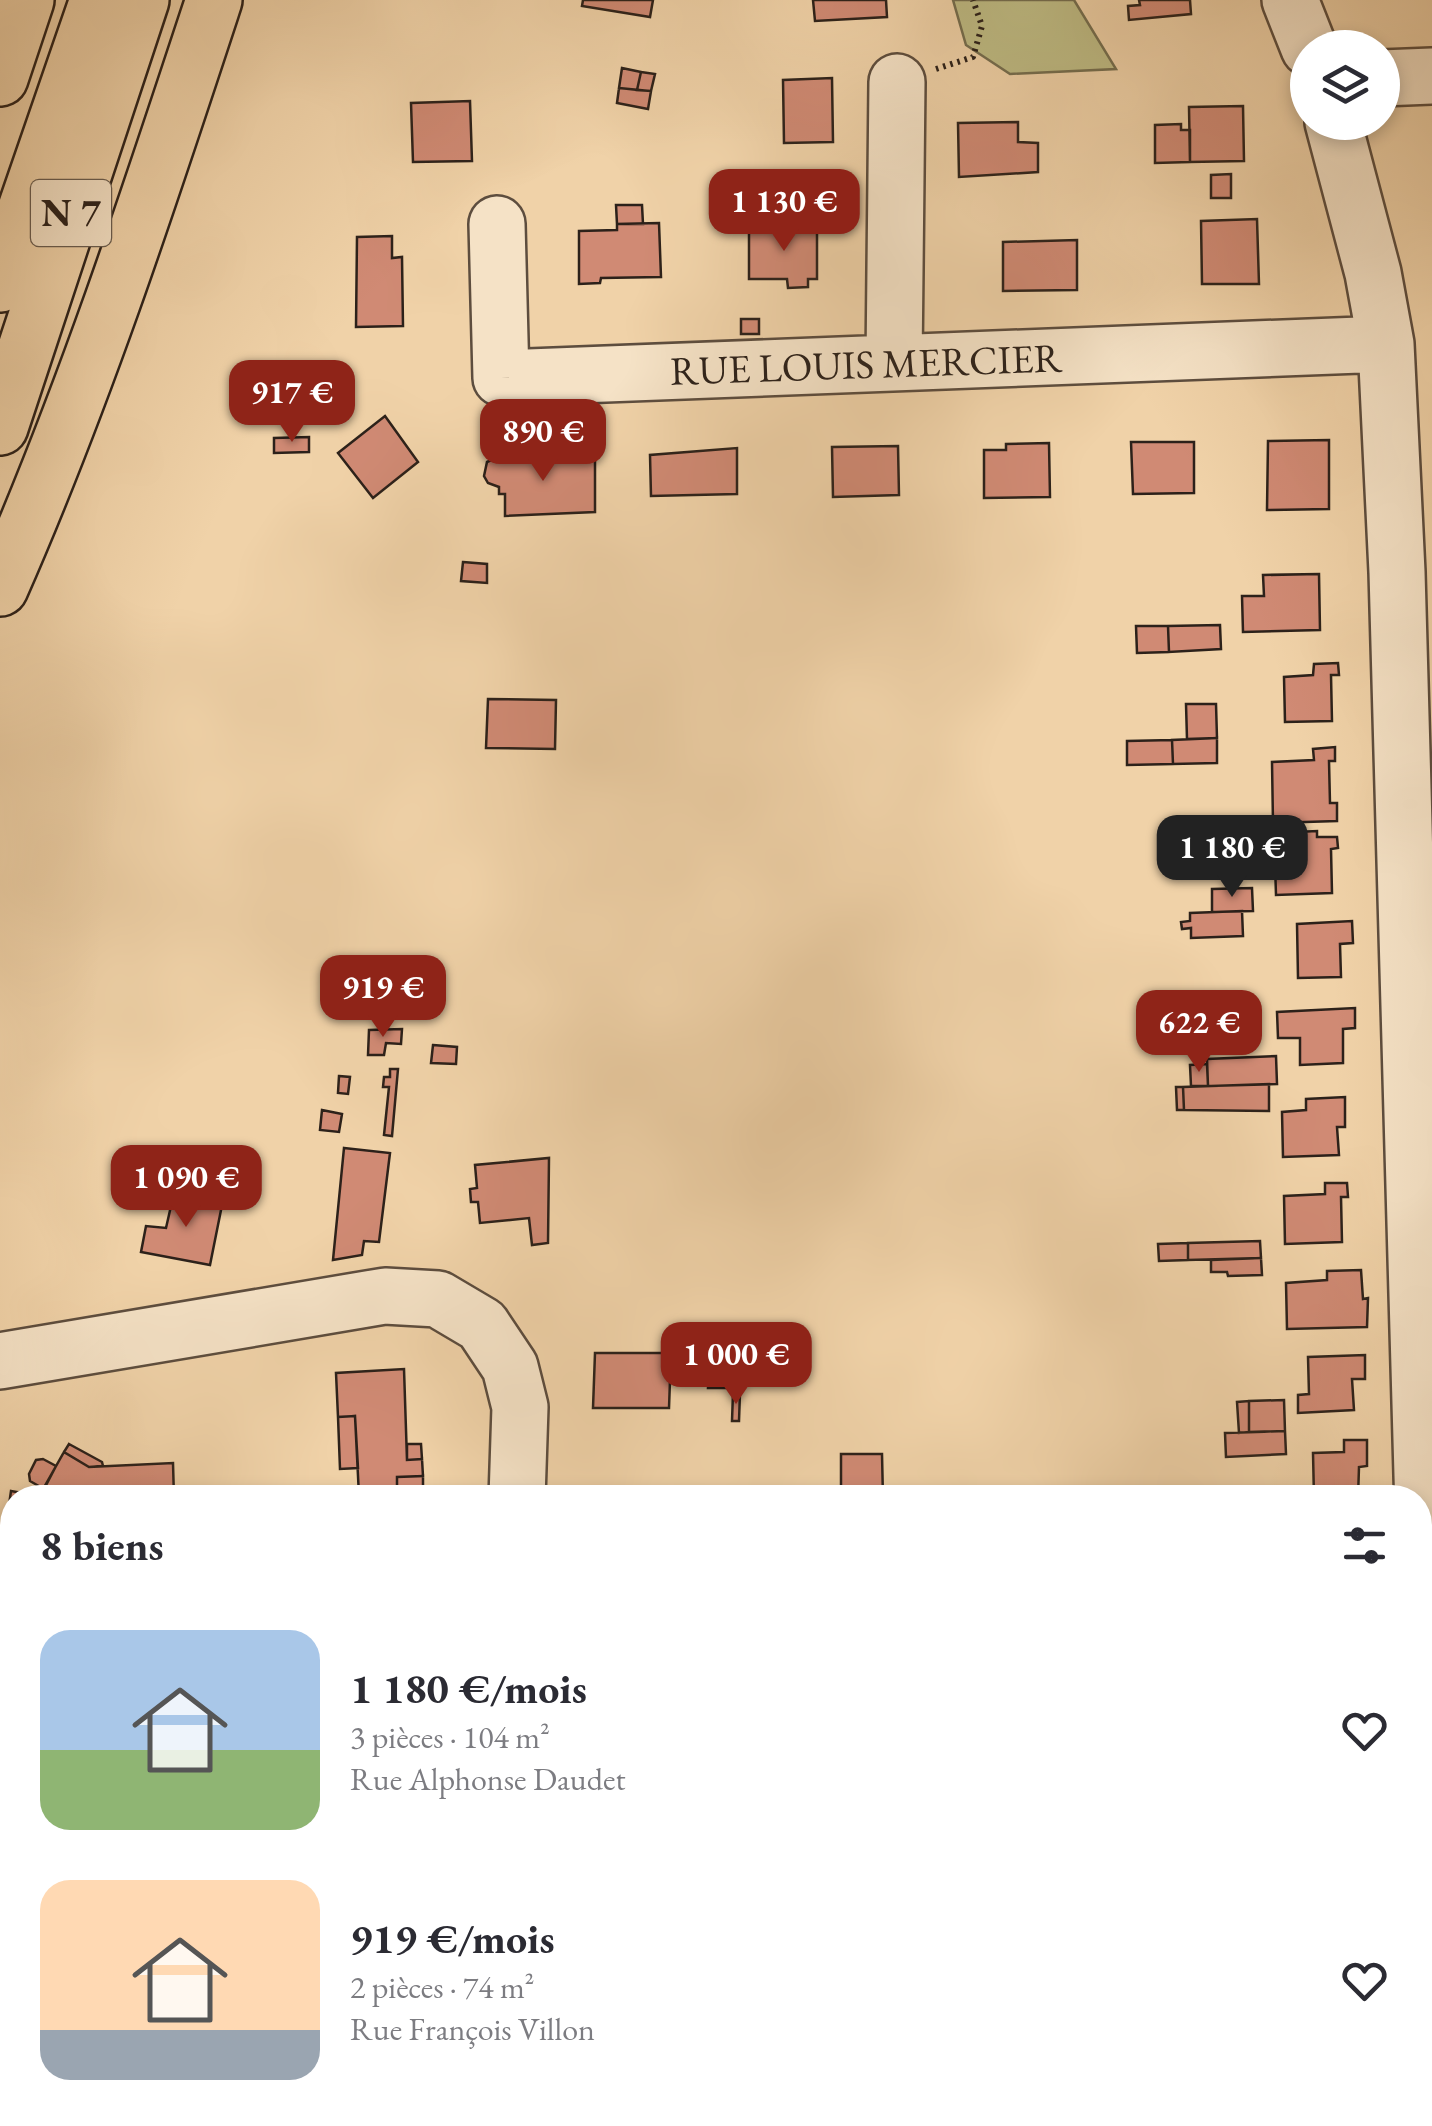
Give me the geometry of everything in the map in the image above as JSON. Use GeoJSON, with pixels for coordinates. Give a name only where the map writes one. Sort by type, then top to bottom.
{"type":"FeatureCollection","features":[{"type":"Feature","properties":{"kind":"highway"},"geometry":{"type":"LineString","coordinates":[[0,78],[26,0]]}},
{"type":"Feature","properties":{"kind":"highway"},"geometry":{"type":"LineString","coordinates":[[0,284],[98,0]]}},
{"type":"Feature","properties":{"kind":"highway","name":"N 7"},"geometry":{"type":"LineString","coordinates":[[0,427],[141,0]]}},
{"type":"Feature","properties":{"kind":"highway"},"geometry":{"type":"LineString","coordinates":[[0,588],[45,485],[124,270],[214,0]]}},
{"type":"Feature","properties":{"kind":"street"},"geometry":{"type":"LineString","coordinates":[[1290,0],[1302,30]]}},
{"type":"Feature","properties":{"kind":"street"},"geometry":{"type":"LineString","coordinates":[[1400,77],[1432,76]]}},
{"type":"Feature","properties":{"kind":"street"},"geometry":{"type":"LineString","coordinates":[[894,363],[897,82]]}},
{"type":"Feature","properties":{"kind":"street"},"geometry":{"type":"LineString","coordinates":[[1338,140],[1373,274],[1386,344],[1397,591],[1423,1485]]}},
{"type":"Feature","properties":{"kind":"street","name":"RUE LOUIS MERCIER"},"geometry":{"type":"LineString","coordinates":[[497,224],[501,378],[1386,344]]}},
{"type":"Feature","properties":{"kind":"street"},"geometry":{"type":"LineString","coordinates":[[0,1361],[386,1296],[438,1299],[482,1325],[510,1366],[520,1407],[517,1485]]}},
{"type":"Feature","properties":{"kind":"street"},"geometry":{"type":"LineString","coordinates":[[1432,1808],[1432,1836]]}},
{"type":"Feature","properties":{"kind":"path"},"geometry":{"type":"LineString","coordinates":[[897,82],[973,57],[982,26],[972,0]]}},
{"type":"Feature","properties":{"kind":"shaded area"},"geometry":{"type":"Polygon","coordinates":[[[953,0],[1074,0],[1116,69],[1010,74],[966,45],[953,0]]]}},
{"type":"Feature","properties":{"kind":"building"},"geometry":{"type":"Polygon","coordinates":[[[583,0],[653,0],[650,17],[582,6],[583,0]]]}},
{"type":"Feature","properties":{"kind":"building"},"geometry":{"type":"Polygon","coordinates":[[[813,0],[886,0],[887,17],[815,21],[813,0]]]}},
{"type":"Feature","properties":{"kind":"building"},"geometry":{"type":"Polygon","coordinates":[[[1139,0],[1190,0],[1191,14],[1129,20],[1128,6],[1140,5],[1139,0]]]}},
{"type":"Feature","properties":{"kind":"building"},"geometry":{"type":"Polygon","coordinates":[[[622,68],[641,72],[637,90],[619,88],[622,68]]]}},
{"type":"Feature","properties":{"kind":"building"},"geometry":{"type":"Polygon","coordinates":[[[641,72],[655,74],[651,91],[637,90],[641,72]]]}},
{"type":"Feature","properties":{"kind":"building"},"geometry":{"type":"Polygon","coordinates":[[[832,78],[833,142],[784,143],[783,80],[832,78]]]}},
{"type":"Feature","properties":{"kind":"building"},"geometry":{"type":"Polygon","coordinates":[[[619,88],[651,91],[648,109],[617,103],[619,88]]]}},
{"type":"Feature","properties":{"kind":"building"},"geometry":{"type":"Polygon","coordinates":[[[470,101],[472,161],[413,162],[411,103],[470,101]]]}},
{"type":"Feature","properties":{"kind":"building"},"geometry":{"type":"Polygon","coordinates":[[[1243,106],[1244,161],[1190,162],[1189,107],[1243,106]]]}},
{"type":"Feature","properties":{"kind":"building"},"geometry":{"type":"Polygon","coordinates":[[[1018,122],[1018,142],[1038,143],[1038,172],[959,177],[958,123],[1018,122]]]}},
{"type":"Feature","properties":{"kind":"building"},"geometry":{"type":"Polygon","coordinates":[[[1181,124],[1181,130],[1190,130],[1190,162],[1155,163],[1155,125],[1181,124]]]}},
{"type":"Feature","properties":{"kind":"building"},"geometry":{"type":"Polygon","coordinates":[[[1231,174],[1231,198],[1211,198],[1211,175],[1231,174]]]}},
{"type":"Feature","properties":{"kind":"building"},"geometry":{"type":"Polygon","coordinates":[[[616,205],[642,205],[643,224],[617,224],[616,205]]]}},
{"type":"Feature","properties":{"kind":"building"},"geometry":{"type":"Polygon","coordinates":[[[1257,219],[1259,284],[1202,284],[1201,221],[1257,219]]]}},
{"type":"Feature","properties":{"kind":"building"},"geometry":{"type":"Polygon","coordinates":[[[659,223],[661,277],[601,278],[600,283],[579,284],[579,231],[617,230],[617,224],[659,223]]]}},
{"type":"Feature","properties":{"kind":"building"},"geometry":{"type":"Polygon","coordinates":[[[817,225],[817,279],[808,279],[808,287],[788,288],[787,279],[749,279],[749,227],[817,225]]]}},
{"type":"Feature","properties":{"kind":"building"},"geometry":{"type":"Polygon","coordinates":[[[392,236],[392,258],[402,257],[403,326],[356,327],[357,237],[392,236]]]}},
{"type":"Feature","properties":{"kind":"building"},"geometry":{"type":"Polygon","coordinates":[[[1077,240],[1077,290],[1003,291],[1003,242],[1077,240]]]}},
{"type":"Feature","properties":{"kind":"building"},"geometry":{"type":"Polygon","coordinates":[[[741,319],[759,319],[759,334],[741,334],[741,319]]]}},
{"type":"Feature","properties":{"kind":"building"},"geometry":{"type":"Polygon","coordinates":[[[385,416],[418,462],[373,498],[338,453],[385,416]]]}},
{"type":"Feature","properties":{"kind":"building"},"geometry":{"type":"Polygon","coordinates":[[[309,437],[309,452],[274,453],[274,438],[309,437]]]}},
{"type":"Feature","properties":{"kind":"building"},"geometry":{"type":"Polygon","coordinates":[[[1329,440],[1329,509],[1267,510],[1268,441],[1329,440]]]}},
{"type":"Feature","properties":{"kind":"building"},"geometry":{"type":"Polygon","coordinates":[[[1131,442],[1194,442],[1194,493],[1133,494],[1131,442]]]}},
{"type":"Feature","properties":{"kind":"building"},"geometry":{"type":"Polygon","coordinates":[[[1049,443],[1050,497],[984,498],[984,450],[1006,450],[1006,444],[1049,443]]]}},
{"type":"Feature","properties":{"kind":"building"},"geometry":{"type":"Polygon","coordinates":[[[898,446],[899,495],[833,497],[832,447],[898,446]]]}},
{"type":"Feature","properties":{"kind":"building"},"geometry":{"type":"Polygon","coordinates":[[[737,448],[737,494],[651,496],[650,455],[737,448]]]}},
{"type":"Feature","properties":{"kind":"building"},"geometry":{"type":"Polygon","coordinates":[[[544,452],[544,459],[595,457],[595,512],[505,516],[505,494],[499,494],[499,487],[488,483],[484,476],[487,462],[498,457],[498,453],[544,452]]]}},
{"type":"Feature","properties":{"kind":"building"},"geometry":{"type":"Polygon","coordinates":[[[463,562],[487,564],[487,583],[461,581],[463,562]]]}},
{"type":"Feature","properties":{"kind":"building"},"geometry":{"type":"Polygon","coordinates":[[[1319,574],[1320,630],[1243,632],[1242,596],[1264,596],[1263,575],[1319,574]]]}},
{"type":"Feature","properties":{"kind":"building"},"geometry":{"type":"Polygon","coordinates":[[[1220,625],[1221,649],[1169,652],[1168,626],[1220,625]]]}},
{"type":"Feature","properties":{"kind":"building"},"geometry":{"type":"Polygon","coordinates":[[[1136,626],[1168,626],[1169,652],[1137,653],[1136,626]]]}},
{"type":"Feature","properties":{"kind":"building"},"geometry":{"type":"Polygon","coordinates":[[[1338,663],[1339,675],[1331,675],[1332,721],[1285,722],[1284,677],[1313,675],[1314,664],[1338,663]]]}},
{"type":"Feature","properties":{"kind":"building"},"geometry":{"type":"Polygon","coordinates":[[[488,699],[556,700],[555,749],[486,748],[488,699]]]}},
{"type":"Feature","properties":{"kind":"building"},"geometry":{"type":"Polygon","coordinates":[[[1186,704],[1216,704],[1217,738],[1187,739],[1186,704]]]}},
{"type":"Feature","properties":{"kind":"building"},"geometry":{"type":"Polygon","coordinates":[[[1217,738],[1217,763],[1173,764],[1172,740],[1217,738]]]}},
{"type":"Feature","properties":{"kind":"building"},"geometry":{"type":"Polygon","coordinates":[[[1172,740],[1173,764],[1127,765],[1127,741],[1172,740]]]}},
{"type":"Feature","properties":{"kind":"building"},"geometry":{"type":"Polygon","coordinates":[[[1335,747],[1335,761],[1329,761],[1330,803],[1337,803],[1337,821],[1273,823],[1272,762],[1314,760],[1313,749],[1335,747]]]}},
{"type":"Feature","properties":{"kind":"building"},"geometry":{"type":"Polygon","coordinates":[[[1317,831],[1317,837],[1337,837],[1338,848],[1331,849],[1332,893],[1276,895],[1274,833],[1317,831]]]}},
{"type":"Feature","properties":{"kind":"building"},"geometry":{"type":"Polygon","coordinates":[[[1252,888],[1253,911],[1212,912],[1212,889],[1252,888]]]}},
{"type":"Feature","properties":{"kind":"building"},"geometry":{"type":"Polygon","coordinates":[[[1242,911],[1243,936],[1191,938],[1191,928],[1182,929],[1181,922],[1190,921],[1190,913],[1242,911]]]}},
{"type":"Feature","properties":{"kind":"building"},"geometry":{"type":"Polygon","coordinates":[[[1352,921],[1353,943],[1340,944],[1341,977],[1298,978],[1297,924],[1352,921]]]}},
{"type":"Feature","properties":{"kind":"building"},"geometry":{"type":"Polygon","coordinates":[[[1355,1008],[1355,1028],[1343,1029],[1343,1063],[1300,1065],[1300,1038],[1278,1038],[1277,1012],[1355,1008]]]}},
{"type":"Feature","properties":{"kind":"building"},"geometry":{"type":"Polygon","coordinates":[[[402,1029],[401,1044],[386,1043],[384,1055],[368,1055],[369,1030],[402,1029]]]}},
{"type":"Feature","properties":{"kind":"building"},"geometry":{"type":"Polygon","coordinates":[[[433,1045],[457,1047],[456,1064],[431,1063],[433,1045]]]}},
{"type":"Feature","properties":{"kind":"building"},"geometry":{"type":"Polygon","coordinates":[[[1276,1056],[1277,1084],[1208,1086],[1207,1059],[1276,1056]]]}},
{"type":"Feature","properties":{"kind":"building"},"geometry":{"type":"Polygon","coordinates":[[[1207,1064],[1208,1086],[1191,1086],[1190,1065],[1207,1064]]]}},
{"type":"Feature","properties":{"kind":"building"},"geometry":{"type":"Polygon","coordinates":[[[390,1069],[398,1069],[392,1136],[384,1135],[389,1087],[383,1087],[390,1069]]]}},
{"type":"Feature","properties":{"kind":"building"},"geometry":{"type":"Polygon","coordinates":[[[339,1076],[350,1077],[348,1094],[338,1093],[339,1076]]]}},
{"type":"Feature","properties":{"kind":"building"},"geometry":{"type":"Polygon","coordinates":[[[1269,1084],[1269,1111],[1184,1110],[1183,1087],[1269,1084]]]}},
{"type":"Feature","properties":{"kind":"building"},"geometry":{"type":"Polygon","coordinates":[[[1176,1087],[1183,1087],[1184,1110],[1177,1110],[1176,1087]]]}},
{"type":"Feature","properties":{"kind":"building"},"geometry":{"type":"Polygon","coordinates":[[[1345,1097],[1345,1127],[1337,1127],[1339,1155],[1283,1157],[1282,1112],[1306,1110],[1306,1099],[1345,1097]]]}},
{"type":"Feature","properties":{"kind":"building"},"geometry":{"type":"Polygon","coordinates":[[[322,1110],[342,1114],[339,1132],[320,1130],[322,1110]]]}},
{"type":"Feature","properties":{"kind":"building"},"geometry":{"type":"Polygon","coordinates":[[[344,1148],[390,1153],[379,1242],[364,1241],[362,1255],[333,1260],[344,1148]]]}},
{"type":"Feature","properties":{"kind":"building"},"geometry":{"type":"Polygon","coordinates":[[[549,1158],[548,1243],[532,1245],[529,1218],[480,1223],[478,1202],[471,1202],[470,1189],[477,1188],[475,1165],[549,1158]]]}},
{"type":"Feature","properties":{"kind":"building"},"geometry":{"type":"Polygon","coordinates":[[[1325,1183],[1347,1183],[1348,1197],[1341,1197],[1342,1242],[1285,1244],[1284,1196],[1325,1194],[1325,1183]]]}},
{"type":"Feature","properties":{"kind":"building"},"geometry":{"type":"Polygon","coordinates":[[[174,1193],[223,1200],[210,1265],[141,1252],[146,1226],[166,1228],[174,1193]]]}},
{"type":"Feature","properties":{"kind":"building"},"geometry":{"type":"Polygon","coordinates":[[[1260,1241],[1261,1258],[1188,1260],[1188,1243],[1260,1241]]]}},
{"type":"Feature","properties":{"kind":"building"},"geometry":{"type":"Polygon","coordinates":[[[1188,1243],[1188,1260],[1159,1261],[1158,1244],[1188,1243]]]}},
{"type":"Feature","properties":{"kind":"building"},"geometry":{"type":"Polygon","coordinates":[[[1261,1258],[1262,1275],[1211,1272],[1211,1260],[1261,1258]]]}},
{"type":"Feature","properties":{"kind":"building"},"geometry":{"type":"Polygon","coordinates":[[[1361,1270],[1363,1299],[1368,1298],[1367,1327],[1287,1329],[1286,1283],[1327,1280],[1327,1271],[1361,1270]]]}},
{"type":"Feature","properties":{"kind":"building"},"geometry":{"type":"Polygon","coordinates":[[[728,1342],[741,1343],[740,1388],[708,1388],[710,1355],[728,1355],[728,1342]]]}},
{"type":"Feature","properties":{"kind":"building"},"geometry":{"type":"Polygon","coordinates":[[[595,1353],[671,1353],[669,1408],[593,1408],[595,1353]]]}},
{"type":"Feature","properties":{"kind":"building"},"geometry":{"type":"Polygon","coordinates":[[[1365,1355],[1365,1379],[1352,1379],[1354,1410],[1298,1413],[1298,1395],[1309,1394],[1308,1357],[1365,1355]]]}},
{"type":"Feature","properties":{"kind":"building"},"geometry":{"type":"Polygon","coordinates":[[[404,1369],[407,1460],[422,1459],[423,1476],[397,1477],[397,1485],[358,1485],[355,1416],[338,1417],[336,1373],[404,1369]]]}},
{"type":"Feature","properties":{"kind":"building"},"geometry":{"type":"Polygon","coordinates":[[[733,1393],[740,1393],[739,1421],[732,1421],[733,1393]]]}},
{"type":"Feature","properties":{"kind":"building"},"geometry":{"type":"Polygon","coordinates":[[[1284,1400],[1285,1431],[1249,1432],[1249,1401],[1284,1400]]]}},
{"type":"Feature","properties":{"kind":"building"},"geometry":{"type":"Polygon","coordinates":[[[1249,1401],[1249,1432],[1239,1433],[1237,1402],[1249,1401]]]}},
{"type":"Feature","properties":{"kind":"building"},"geometry":{"type":"Polygon","coordinates":[[[355,1416],[358,1468],[340,1469],[338,1417],[355,1416]]]}},
{"type":"Feature","properties":{"kind":"building"},"geometry":{"type":"Polygon","coordinates":[[[1285,1431],[1286,1454],[1226,1457],[1225,1433],[1285,1431]]]}},
{"type":"Feature","properties":{"kind":"building"},"geometry":{"type":"Polygon","coordinates":[[[1344,1440],[1367,1440],[1367,1466],[1359,1467],[1358,1485],[1314,1485],[1313,1453],[1344,1452],[1344,1440]]]}},
{"type":"Feature","properties":{"kind":"building"},"geometry":{"type":"Polygon","coordinates":[[[69,1444],[103,1466],[89,1467],[64,1452],[69,1444]]]}},
{"type":"Feature","properties":{"kind":"building"},"geometry":{"type":"Polygon","coordinates":[[[407,1444],[421,1444],[422,1459],[407,1460],[407,1444]]]}},
{"type":"Feature","properties":{"kind":"building"},"geometry":{"type":"Polygon","coordinates":[[[64,1452],[89,1467],[173,1463],[174,1485],[45,1485],[64,1452]]]}},
{"type":"Feature","properties":{"kind":"building"},"geometry":{"type":"Polygon","coordinates":[[[841,1454],[882,1454],[883,1485],[841,1485],[841,1454]]]}},
{"type":"Feature","properties":{"kind":"building"},"geometry":{"type":"Polygon","coordinates":[[[36,1460],[56,1466],[46,1485],[30,1481],[36,1460]]]}},
{"type":"Feature","properties":{"kind":"building"},"geometry":{"type":"Polygon","coordinates":[[[423,1476],[423,1485],[397,1485],[397,1477],[423,1476]]]}}]}
